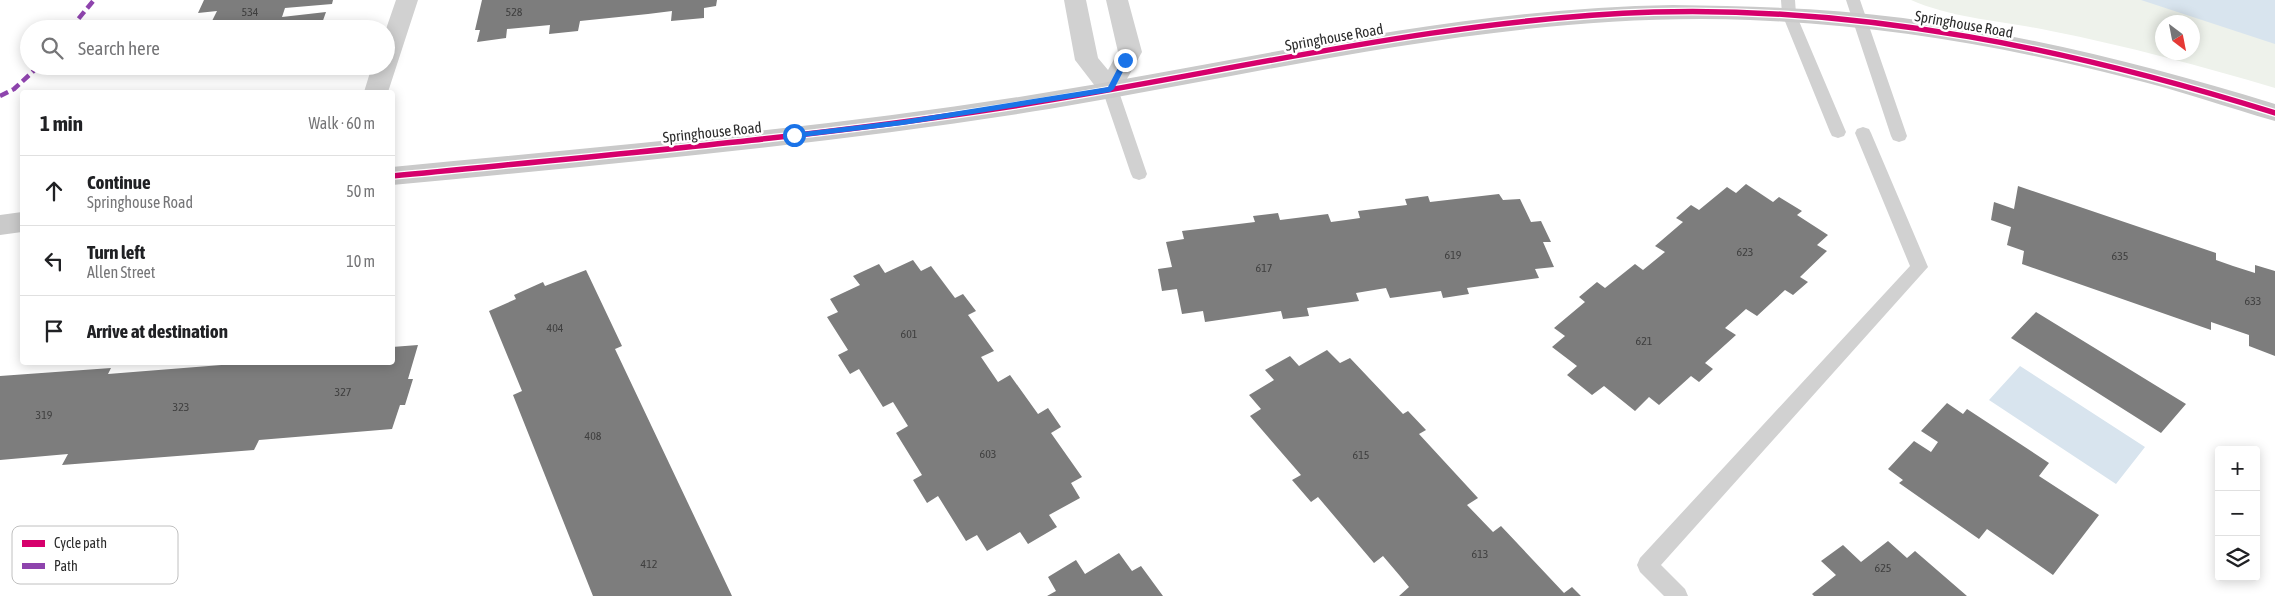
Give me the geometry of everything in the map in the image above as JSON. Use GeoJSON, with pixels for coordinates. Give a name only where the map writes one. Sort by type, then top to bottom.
{"type":"FeatureCollection","features":[{"type":"Feature","properties":{"kind":"street"},"geometry":{"type":"LineString","coordinates":[[395,34],[407,0]]}},
{"type":"Feature","properties":{"kind":"street"},"geometry":{"type":"LineString","coordinates":[[1076,0],[1087,60],[1110,89],[1130,52],[1117,0]]}},
{"type":"Feature","properties":{"kind":"street","name":"Springhouse Road"},"geometry":{"type":"LineString","coordinates":[[395,176],[883,125],[1206,74],[1316,51],[1480,27],[1670,12],[1788,7],[1856,10],[2098,63],[2176,83],[2275,113]]}},
{"type":"Feature","properties":{"kind":"street"},"geometry":{"type":"LineString","coordinates":[[377,90],[381,75]]}},
{"type":"Feature","properties":{"kind":"street"},"geometry":{"type":"LineString","coordinates":[[0,225],[20,222]]}},
{"type":"Feature","properties":{"kind":"lane"},"geometry":{"type":"LineString","coordinates":[[1788,7],[1838,132]]}},
{"type":"Feature","properties":{"kind":"lane"},"geometry":{"type":"LineString","coordinates":[[1856,10],[1899,136]]}},
{"type":"Feature","properties":{"kind":"lane"},"geometry":{"type":"LineString","coordinates":[[1110,89],[1139,174]]}},
{"type":"Feature","properties":{"kind":"lane"},"geometry":{"type":"LineString","coordinates":[[1678,596],[1647,565],[1919,267],[1864,133]]}},
{"type":"Feature","properties":{"kind":"shaded area"},"geometry":{"type":"Polygon","coordinates":[[[1911,0],[2275,0],[2275,88],[2176,60],[2200,60],[2200,15],[2155,15],[2155,55],[2108,43],[1962,16],[1911,0]]]}},
{"type":"Feature","properties":{"kind":"shaded area"},"geometry":{"type":"Polygon","coordinates":[[[2141,0],[2275,0],[2275,44],[2200,19],[2200,15],[2187,15],[2141,0]]]}},
{"type":"Feature","properties":{"kind":"shaded area"},"geometry":{"type":"Polygon","coordinates":[[[2020,366],[2145,447],[2116,484],[1989,400],[2020,366]]]}},
{"type":"Feature","properties":{"kind":"building"},"geometry":{"type":"Polygon","coordinates":[[[204,0],[333,0],[332,4],[285,8],[282,17],[326,12],[323,20],[212,20],[217,11],[198,13],[204,0]]]}},
{"type":"Feature","properties":{"kind":"building"},"geometry":{"type":"Polygon","coordinates":[[[482,0],[717,0],[716,6],[704,8],[704,18],[671,21],[672,11],[580,21],[578,31],[549,34],[550,25],[507,29],[506,38],[477,42],[480,30],[475,30],[482,0]]]}},
{"type":"Feature","properties":{"kind":"building"},"geometry":{"type":"Polygon","coordinates":[[[1746,184],[1773,202],[1779,197],[1802,211],[1797,215],[1828,235],[1817,245],[1827,251],[1800,277],[1808,282],[1793,295],[1785,290],[1757,316],[1746,309],[1725,328],[1736,335],[1705,363],[1713,369],[1699,382],[1691,376],[1659,405],[1649,397],[1635,411],[1604,386],[1592,395],[1567,375],[1577,366],[1552,347],[1565,336],[1554,328],[1585,302],[1579,297],[1597,282],[1605,288],[1635,264],[1643,270],[1665,252],[1655,246],[1683,222],[1676,218],[1691,205],[1699,210],[1727,187],[1736,193],[1746,184]]]}},
{"type":"Feature","properties":{"kind":"building"},"geometry":{"type":"Polygon","coordinates":[[[2018,186],[2216,253],[2216,260],[2233,266],[2255,273],[2255,265],[2275,271],[2275,356],[2249,346],[2249,335],[2211,322],[2211,330],[2022,264],[2024,251],[2007,245],[2011,227],[1991,220],[1994,202],[2014,209],[2018,186]]]}},
{"type":"Feature","properties":{"kind":"building"},"geometry":{"type":"Polygon","coordinates":[[[1499,194],[1503,200],[1520,199],[1531,222],[1541,221],[1551,242],[1543,242],[1554,267],[1535,269],[1539,278],[1467,288],[1469,294],[1443,298],[1441,291],[1390,298],[1386,288],[1356,293],[1359,301],[1307,308],[1309,316],[1283,319],[1281,311],[1205,322],[1203,311],[1182,314],[1177,289],[1162,291],[1158,269],[1172,267],[1166,242],[1184,239],[1182,231],[1255,222],[1253,216],[1278,213],[1280,220],[1328,214],[1331,222],[1360,218],[1358,211],[1407,205],[1405,199],[1428,196],[1430,202],[1499,194]]]}},
{"type":"Feature","properties":{"kind":"building"},"geometry":{"type":"Polygon","coordinates":[[[913,260],[921,271],[931,266],[955,298],[963,294],[976,311],[968,315],[994,351],[981,357],[998,382],[1010,375],[1038,414],[1048,408],[1061,427],[1051,433],[1082,477],[1071,483],[1080,498],[1049,515],[1057,527],[1028,544],[1020,532],[987,551],[977,535],[966,541],[938,496],[927,503],[913,480],[922,475],[896,433],[908,426],[893,402],[883,407],[859,369],[850,374],[838,355],[848,350],[827,317],[838,312],[830,299],[860,285],[853,276],[879,264],[885,273],[913,260]]]}},
{"type":"Feature","properties":{"kind":"building"},"geometry":{"type":"Polygon","coordinates":[[[586,270],[622,346],[615,349],[732,596],[593,596],[513,395],[522,391],[489,311],[516,299],[514,295],[543,282],[545,286],[586,270]]]}},
{"type":"Feature","properties":{"kind":"building"},"geometry":{"type":"Polygon","coordinates":[[[2036,312],[2186,404],[2161,433],[2011,338],[2036,312]]]}},
{"type":"Feature","properties":{"kind":"building"},"geometry":{"type":"Polygon","coordinates":[[[418,345],[408,379],[413,379],[405,405],[400,405],[392,429],[259,440],[254,450],[62,465],[68,454],[0,460],[0,376],[111,368],[108,374],[220,365],[395,365],[395,347],[418,345]]]}},
{"type":"Feature","properties":{"kind":"building"},"geometry":{"type":"Polygon","coordinates":[[[1327,350],[1340,363],[1350,358],[1403,414],[1408,411],[1426,430],[1419,434],[1478,498],[1467,505],[1493,532],[1501,526],[1564,593],[1572,587],[1581,596],[1399,596],[1409,587],[1400,576],[1383,556],[1374,563],[1318,497],[1311,502],[1292,480],[1301,475],[1250,416],[1261,409],[1249,395],[1274,380],[1265,370],[1290,356],[1299,366],[1327,350]]]}},
{"type":"Feature","properties":{"kind":"building"},"geometry":{"type":"Polygon","coordinates":[[[1947,403],[1963,414],[1967,409],[2049,463],[2039,476],[2099,515],[2053,575],[1987,529],[1979,539],[1899,483],[1903,480],[1888,469],[1914,441],[1931,452],[1938,442],[1921,431],[1947,403]]]}},
{"type":"Feature","properties":{"kind":"building"},"geometry":{"type":"Polygon","coordinates":[[[1888,541],[1907,558],[1915,551],[1967,596],[1814,596],[1812,594],[1836,575],[1821,561],[1843,545],[1861,562],[1888,541]]]}},
{"type":"Feature","properties":{"kind":"building"},"geometry":{"type":"Polygon","coordinates":[[[1119,553],[1132,571],[1141,566],[1163,596],[1047,596],[1056,591],[1048,577],[1076,560],[1085,574],[1119,553]]]}},
{"type":"Feature","properties":{"kind":"marked path"},"geometry":{"type":"LineString","coordinates":[[77,20],[94,0]]}},
{"type":"Feature","properties":{"kind":"marked path"},"geometry":{"type":"LineString","coordinates":[[0,96],[14,89],[29,75]]}},
{"type":"Feature","properties":{"kind":"cycle path"},"geometry":{"type":"LineString","coordinates":[[395,176],[697,146],[925,119],[1070,97],[1411,37],[1549,20],[1658,12],[1749,13],[1826,18],[1978,37],[2054,52],[2128,70],[2202,90],[2275,113]]}},
{"type":"Feature","properties":{"kind":"route"},"geometry":{"type":"LineString","coordinates":[[794,135],[1008,107],[1110,89],[1125,60]]}}]}
